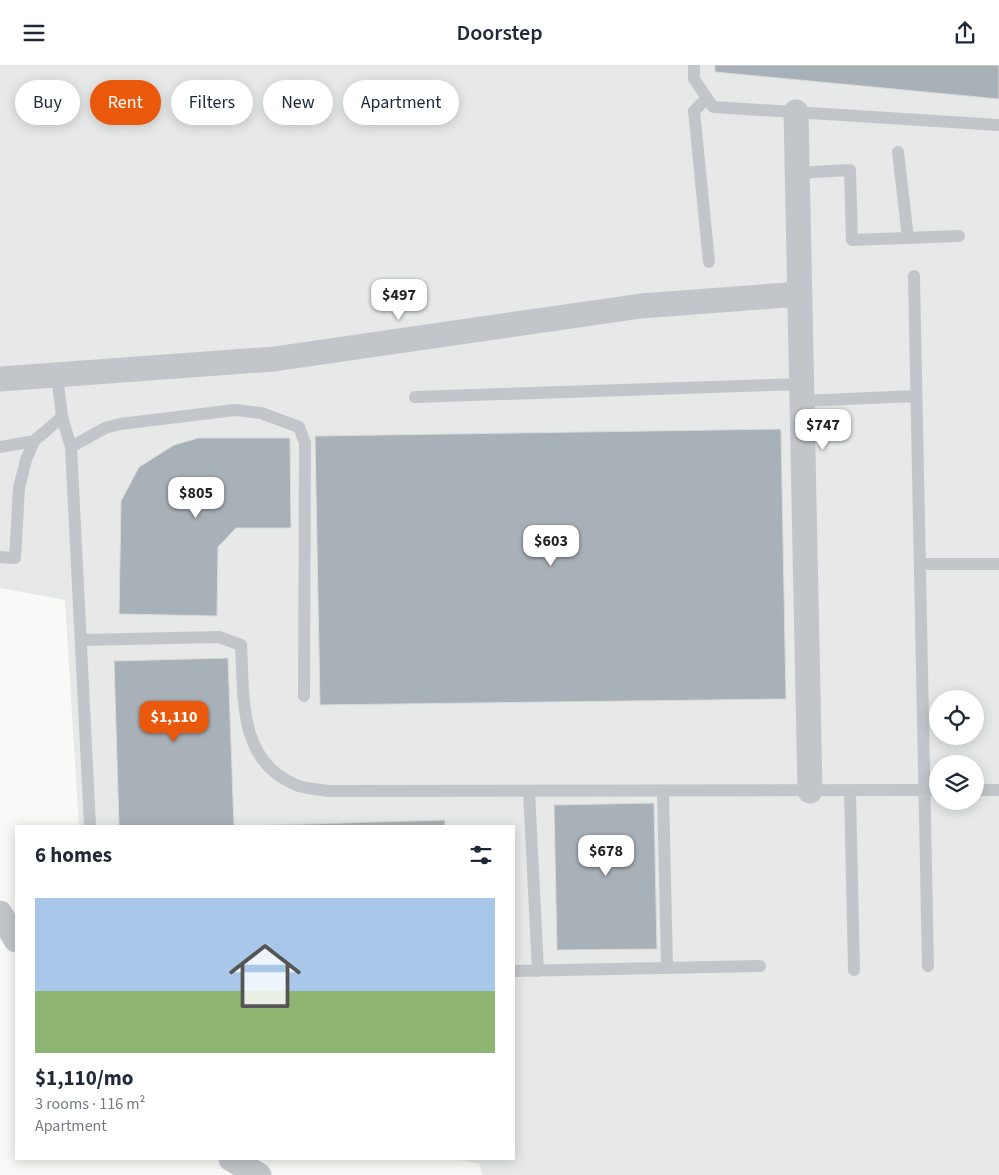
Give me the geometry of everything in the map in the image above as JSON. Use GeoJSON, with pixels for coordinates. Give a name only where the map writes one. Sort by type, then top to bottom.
{"type":"FeatureCollection","features":[{"type":"Feature","properties":{"kind":"street"},"geometry":{"type":"LineString","coordinates":[[796,112],[810,791]]}},
{"type":"Feature","properties":{"kind":"street"},"geometry":{"type":"LineString","coordinates":[[0,379],[274,359],[641,306],[800,294]]}},
{"type":"Feature","properties":{"kind":"street"},"geometry":{"type":"LineString","coordinates":[[0,913],[15,938]]}},
{"type":"Feature","properties":{"kind":"street"},"geometry":{"type":"LineString","coordinates":[[233,1160],[259,1175]]}},
{"type":"Feature","properties":{"kind":"lane"},"geometry":{"type":"LineString","coordinates":[[694,65],[694,79],[713,107],[999,125]]}},
{"type":"Feature","properties":{"kind":"lane"},"geometry":{"type":"LineString","coordinates":[[706,98],[694,111],[709,262]]}},
{"type":"Feature","properties":{"kind":"lane"},"geometry":{"type":"LineString","coordinates":[[898,152],[908,238]]}},
{"type":"Feature","properties":{"kind":"lane"},"geometry":{"type":"LineString","coordinates":[[797,173],[850,171],[852,240],[959,236]]}},
{"type":"Feature","properties":{"kind":"lane"},"geometry":{"type":"LineString","coordinates":[[914,276],[928,967]]}},
{"type":"Feature","properties":{"kind":"lane"},"geometry":{"type":"LineString","coordinates":[[56,375],[62,417],[71,447],[90,825]]}},
{"type":"Feature","properties":{"kind":"lane"},"geometry":{"type":"LineString","coordinates":[[416,397],[802,392],[916,396]]}},
{"type":"Feature","properties":{"kind":"lane"},"geometry":{"type":"LineString","coordinates":[[71,447],[105,428],[120,424],[234,410],[261,413],[299,427],[305,443],[304,696]]}},
{"type":"Feature","properties":{"kind":"lane"},"geometry":{"type":"LineString","coordinates":[[0,557],[15,558],[18,487],[34,441],[62,417]]}},
{"type":"Feature","properties":{"kind":"lane"},"geometry":{"type":"LineString","coordinates":[[0,447],[34,441]]}},
{"type":"Feature","properties":{"kind":"lane"},"geometry":{"type":"LineString","coordinates":[[920,564],[999,564]]}},
{"type":"Feature","properties":{"kind":"lane"},"geometry":{"type":"LineString","coordinates":[[81,641],[219,637],[241,645],[245,718],[251,741],[270,769],[294,785],[328,791],[929,790]]}},
{"type":"Feature","properties":{"kind":"lane"},"geometry":{"type":"LineString","coordinates":[[984,790],[999,790]]}},
{"type":"Feature","properties":{"kind":"lane"},"geometry":{"type":"LineString","coordinates":[[529,791],[538,971]]}},
{"type":"Feature","properties":{"kind":"lane"},"geometry":{"type":"LineString","coordinates":[[663,791],[667,968]]}},
{"type":"Feature","properties":{"kind":"lane"},"geometry":{"type":"LineString","coordinates":[[850,791],[854,970]]}},
{"type":"Feature","properties":{"kind":"lane"},"geometry":{"type":"LineString","coordinates":[[515,971],[760,966]]}},
{"type":"Feature","properties":{"kind":"shaded area"},"geometry":{"type":"Polygon","coordinates":[[[0,65],[999,65],[999,1175],[482,1175],[480,1164],[461,1160],[515,1160],[515,825],[79,825],[65,600],[0,588],[0,65]]]}},
{"type":"Feature","properties":{"kind":"building"},"geometry":{"type":"Polygon","coordinates":[[[715,65],[999,65],[999,99],[715,72],[715,65]]]}},
{"type":"Feature","properties":{"kind":"building"},"geometry":{"type":"Polygon","coordinates":[[[781,429],[786,699],[320,705],[315,436],[781,429]]]}},
{"type":"Feature","properties":{"kind":"building"},"geometry":{"type":"Polygon","coordinates":[[[198,438],[290,438],[291,528],[236,528],[218,547],[217,616],[119,614],[121,501],[139,467],[174,445],[198,438]]]}},
{"type":"Feature","properties":{"kind":"building"},"geometry":{"type":"Polygon","coordinates":[[[228,658],[234,825],[119,825],[114,661],[228,658]]]}},
{"type":"Feature","properties":{"kind":"building"},"geometry":{"type":"Polygon","coordinates":[[[654,803],[657,949],[557,950],[554,805],[654,803]]]}},
{"type":"Feature","properties":{"kind":"building"},"geometry":{"type":"Polygon","coordinates":[[[445,820],[445,825],[272,825],[445,820]]]}}]}
